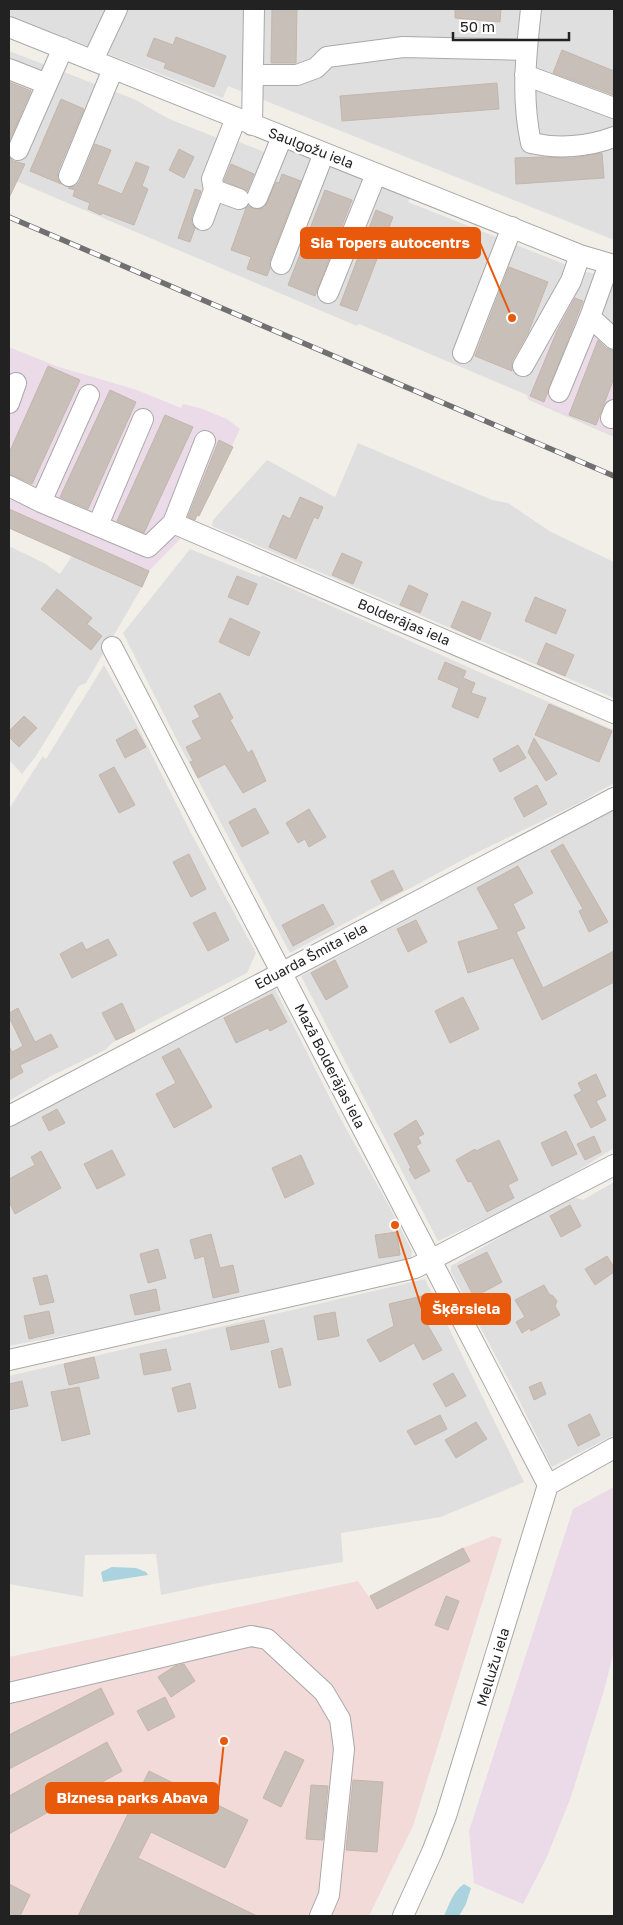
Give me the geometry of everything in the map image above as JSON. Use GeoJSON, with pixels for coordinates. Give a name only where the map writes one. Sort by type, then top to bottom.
{"type":"FeatureCollection","features":[{"type":"Feature","properties":{"kind":"street"},"geometry":{"type":"LineString","coordinates":[[93,60],[117,9]]}},
{"type":"Feature","properties":{"kind":"street"},"geometry":{"type":"LineString","coordinates":[[203,220],[214,190],[212,179],[244,122],[253,75],[254,9]]}},
{"type":"Feature","properties":{"kind":"street"},"geometry":{"type":"LineString","coordinates":[[532,9],[525,74],[525,117],[531,143],[552,148],[599,143],[614,137]]}},
{"type":"Feature","properties":{"kind":"street","name":"Saulgožu iela"},"geometry":{"type":"LineString","coordinates":[[9,27],[512,228],[612,264]]}},
{"type":"Feature","properties":{"kind":"street"},"geometry":{"type":"LineString","coordinates":[[253,75],[296,75],[316,68],[327,58],[402,47],[527,50]]}},
{"type":"Feature","properties":{"kind":"street"},"geometry":{"type":"LineString","coordinates":[[18,150],[63,48]]}},
{"type":"Feature","properties":{"kind":"street"},"geometry":{"type":"LineString","coordinates":[[9,69],[48,84]]}},
{"type":"Feature","properties":{"kind":"street"},"geometry":{"type":"LineString","coordinates":[[69,176],[113,69]]}},
{"type":"Feature","properties":{"kind":"street"},"geometry":{"type":"LineString","coordinates":[[525,74],[614,108]]}},
{"type":"Feature","properties":{"kind":"street"},"geometry":{"type":"LineString","coordinates":[[214,190],[248,199],[282,137]]}},
{"type":"Feature","properties":{"kind":"street"},"geometry":{"type":"LineString","coordinates":[[281,264],[324,153]]}},
{"type":"Feature","properties":{"kind":"street"},"geometry":{"type":"LineString","coordinates":[[328,293],[376,174]]}},
{"type":"Feature","properties":{"kind":"street"},"geometry":{"type":"LineString","coordinates":[[463,353],[512,228]]}},
{"type":"Feature","properties":{"kind":"street"},"geometry":{"type":"LineString","coordinates":[[523,366],[571,281],[580,254]]}},
{"type":"Feature","properties":{"kind":"street"},"geometry":{"type":"LineString","coordinates":[[559,392],[612,264]]}},
{"type":"Feature","properties":{"kind":"street"},"geometry":{"type":"LineString","coordinates":[[590,317],[614,339]]}},
{"type":"Feature","properties":{"kind":"street"},"geometry":{"type":"LineString","coordinates":[[9,403],[16,383]]}},
{"type":"Feature","properties":{"kind":"street"},"geometry":{"type":"LineString","coordinates":[[41,502],[89,395]]}},
{"type":"Feature","properties":{"kind":"street"},"geometry":{"type":"LineString","coordinates":[[98,525],[143,419]]}},
{"type":"Feature","properties":{"kind":"street"},"geometry":{"type":"LineString","coordinates":[[9,486],[41,502],[148,547],[173,523],[205,441]]}},
{"type":"Feature","properties":{"kind":"street","name":"Bolderājas iela"},"geometry":{"type":"LineString","coordinates":[[173,523],[614,713]]}},
{"type":"Feature","properties":{"kind":"street","name":"Mazā Bolderājas iela"},"geometry":{"type":"LineString","coordinates":[[112,647],[548,1485]]}},
{"type":"Feature","properties":{"kind":"street","name":"Eduarda Šmita iela"},"geometry":{"type":"LineString","coordinates":[[9,1116],[614,798]]}},
{"type":"Feature","properties":{"kind":"street"},"geometry":{"type":"LineString","coordinates":[[9,1360],[408,1270],[431,1261],[614,1165]]}},
{"type":"Feature","properties":{"kind":"street"},"geometry":{"type":"LineString","coordinates":[[548,1485],[614,1448]]}},
{"type":"Feature","properties":{"kind":"street","name":"Mellužu iela"},"geometry":{"type":"LineString","coordinates":[[403,1916],[446,1816],[548,1485]]}},
{"type":"Feature","properties":{"kind":"street"},"geometry":{"type":"LineString","coordinates":[[9,1693],[251,1636],[267,1638],[324,1692],[340,1719],[344,1749],[329,1895],[320,1916]]}},
{"type":"Feature","properties":{"kind":"shaded area"},"geometry":{"type":"Polygon","coordinates":[[[9,9],[614,9],[614,240],[228,86],[223,98],[9,16],[9,9]]]}},
{"type":"Feature","properties":{"kind":"shaded area"},"geometry":{"type":"Polygon","coordinates":[[[9,51],[134,99],[169,119],[218,138],[220,134],[279,158],[282,148],[410,198],[408,202],[582,271],[614,278],[614,437],[529,400],[527,395],[359,324],[357,326],[9,178],[9,51]]]}},
{"type":"Feature","properties":{"kind":"shaded area"},"geometry":{"type":"Polygon","coordinates":[[[569,288],[614,329],[614,435],[528,398],[569,288]]]}},
{"type":"Feature","properties":{"kind":"shaded area"},"geometry":{"type":"Polygon","coordinates":[[[9,347],[56,366],[137,390],[181,408],[183,404],[200,408],[227,419],[240,429],[199,516],[197,516],[185,534],[149,571],[142,587],[9,528],[9,347]]]}},
{"type":"Feature","properties":{"kind":"shaded area"},"geometry":{"type":"Polygon","coordinates":[[[358,443],[492,500],[508,503],[551,532],[614,562],[614,698],[212,526],[213,520],[267,460],[335,497],[358,443]]]}},
{"type":"Feature","properties":{"kind":"shaded area"},"geometry":{"type":"Polygon","coordinates":[[[9,546],[44,563],[60,574],[72,556],[142,587],[86,683],[79,686],[36,756],[22,774],[9,760],[9,546]]]}},
{"type":"Feature","properties":{"kind":"shaded area"},"geometry":{"type":"Polygon","coordinates":[[[190,549],[260,577],[262,575],[614,730],[614,783],[579,803],[468,857],[290,953],[179,744],[123,633],[190,549]]]}},
{"type":"Feature","properties":{"kind":"shaded area"},"geometry":{"type":"Polygon","coordinates":[[[104,665],[256,953],[247,973],[112,1043],[105,1050],[51,1076],[9,1101],[9,809],[43,756],[46,759],[104,665]]]}},
{"type":"Feature","properties":{"kind":"shaded area"},"geometry":{"type":"Polygon","coordinates":[[[614,809],[614,1148],[574,1173],[514,1206],[438,1241],[301,976],[614,809]]]}},
{"type":"Feature","properties":{"kind":"shaded area"},"geometry":{"type":"Polygon","coordinates":[[[275,989],[337,1112],[412,1251],[411,1259],[133,1322],[9,1346],[9,1128],[275,989]]]}},
{"type":"Feature","properties":{"kind":"shaded area"},"geometry":{"type":"Polygon","coordinates":[[[614,1182],[614,1435],[552,1467],[515,1392],[451,1272],[451,1266],[570,1196],[583,1200],[614,1182]]]}},
{"type":"Feature","properties":{"kind":"shaded area"},"geometry":{"type":"Polygon","coordinates":[[[425,1279],[524,1482],[441,1517],[341,1533],[343,1562],[213,1584],[161,1595],[156,1554],[85,1555],[83,1597],[9,1584],[9,1376],[425,1279]]]}},
{"type":"Feature","properties":{"kind":"shaded area"},"geometry":{"type":"Polygon","coordinates":[[[614,1487],[614,1650],[605,1687],[571,1797],[546,1859],[523,1904],[474,1883],[469,1831],[573,1509],[614,1487]]]}},
{"type":"Feature","properties":{"kind":"shaded area"},"geometry":{"type":"Polygon","coordinates":[[[493,1536],[502,1539],[413,1826],[369,1916],[9,1916],[9,1657],[358,1581],[369,1597],[463,1548],[493,1536]]]}},
{"type":"Feature","properties":{"kind":"water"},"geometry":{"type":"Polygon","coordinates":[[[112,1567],[136,1568],[146,1572],[148,1575],[103,1582],[101,1572],[112,1567]]]}},
{"type":"Feature","properties":{"kind":"water"},"geometry":{"type":"Polygon","coordinates":[[[464,1884],[471,1888],[466,1904],[459,1916],[444,1916],[454,1894],[464,1884]]]}},
{"type":"Feature","properties":{"kind":"building"},"geometry":{"type":"Polygon","coordinates":[[[272,9],[297,9],[296,63],[271,63],[272,9]]]}},
{"type":"Feature","properties":{"kind":"building"},"geometry":{"type":"Polygon","coordinates":[[[455,9],[501,9],[500,22],[455,18],[455,9]]]}},
{"type":"Feature","properties":{"kind":"building"},"geometry":{"type":"Polygon","coordinates":[[[176,37],[226,56],[214,87],[164,68],[166,63],[147,56],[154,38],[173,45],[176,37]]]}},
{"type":"Feature","properties":{"kind":"building"},"geometry":{"type":"Polygon","coordinates":[[[562,50],[614,71],[614,95],[553,73],[562,50]]]}},
{"type":"Feature","properties":{"kind":"building"},"geometry":{"type":"Polygon","coordinates":[[[9,82],[31,91],[9,142],[9,82]]]}},
{"type":"Feature","properties":{"kind":"building"},"geometry":{"type":"Polygon","coordinates":[[[497,83],[499,109],[342,121],[340,96],[497,83]]]}},
{"type":"Feature","properties":{"kind":"building"},"geometry":{"type":"Polygon","coordinates":[[[61,99],[84,109],[58,171],[57,178],[61,184],[30,171],[61,99]]]}},
{"type":"Feature","properties":{"kind":"building"},"geometry":{"type":"Polygon","coordinates":[[[95,144],[111,150],[97,184],[122,194],[136,162],[149,167],[142,186],[148,189],[134,225],[88,209],[90,203],[73,196],[75,190],[68,188],[76,186],[80,181],[95,144]]]}},
{"type":"Feature","properties":{"kind":"building"},"geometry":{"type":"Polygon","coordinates":[[[179,149],[194,157],[184,178],[169,170],[179,149]]]}},
{"type":"Feature","properties":{"kind":"building"},"geometry":{"type":"Polygon","coordinates":[[[602,153],[604,178],[516,184],[515,158],[573,158],[602,153]]]}},
{"type":"Feature","properties":{"kind":"building"},"geometry":{"type":"Polygon","coordinates":[[[9,157],[13,161],[25,164],[9,198],[9,157]]]}},
{"type":"Feature","properties":{"kind":"building"},"geometry":{"type":"Polygon","coordinates":[[[231,164],[254,174],[247,191],[224,181],[231,164]]]}},
{"type":"Feature","properties":{"kind":"building"},"geometry":{"type":"Polygon","coordinates":[[[282,174],[301,181],[270,260],[267,276],[247,269],[251,257],[231,250],[246,208],[248,206],[258,210],[265,207],[276,182],[279,183],[282,174]]]}},
{"type":"Feature","properties":{"kind":"building"},"geometry":{"type":"Polygon","coordinates":[[[195,189],[201,191],[192,216],[191,222],[195,228],[190,242],[178,238],[195,189]]]}},
{"type":"Feature","properties":{"kind":"building"},"geometry":{"type":"Polygon","coordinates":[[[325,190],[352,200],[315,296],[288,285],[325,190]]]}},
{"type":"Feature","properties":{"kind":"building"},"geometry":{"type":"Polygon","coordinates":[[[376,210],[393,217],[357,311],[340,305],[376,210]]]}},
{"type":"Feature","properties":{"kind":"building"},"geometry":{"type":"Polygon","coordinates":[[[509,267],[548,282],[528,333],[512,361],[512,371],[475,356],[509,267]]]}},
{"type":"Feature","properties":{"kind":"building"},"geometry":{"type":"Polygon","coordinates":[[[575,298],[583,301],[544,402],[530,396],[557,331],[575,298]]]}},
{"type":"Feature","properties":{"kind":"building"},"geometry":{"type":"Polygon","coordinates":[[[598,340],[606,348],[614,351],[614,378],[596,425],[569,415],[598,340]]]}},
{"type":"Feature","properties":{"kind":"building"},"geometry":{"type":"Polygon","coordinates":[[[48,366],[80,380],[32,484],[9,474],[9,453],[48,366]]]}},
{"type":"Feature","properties":{"kind":"building"},"geometry":{"type":"Polygon","coordinates":[[[110,390],[136,402],[88,509],[60,497],[110,390]]]}},
{"type":"Feature","properties":{"kind":"building"},"geometry":{"type":"Polygon","coordinates":[[[165,415],[193,427],[144,533],[117,521],[165,415]]]}},
{"type":"Feature","properties":{"kind":"building"},"geometry":{"type":"Polygon","coordinates":[[[219,440],[233,447],[199,516],[197,515],[195,520],[188,517],[219,440]]]}},
{"type":"Feature","properties":{"kind":"building"},"geometry":{"type":"Polygon","coordinates":[[[300,497],[323,507],[318,519],[314,517],[296,559],[269,547],[283,515],[290,519],[300,497]]]}},
{"type":"Feature","properties":{"kind":"building"},"geometry":{"type":"Polygon","coordinates":[[[9,509],[149,571],[142,587],[9,528],[9,509]]]}},
{"type":"Feature","properties":{"kind":"building"},"geometry":{"type":"Polygon","coordinates":[[[342,553],[362,562],[353,584],[332,575],[342,553]]]}},
{"type":"Feature","properties":{"kind":"building"},"geometry":{"type":"Polygon","coordinates":[[[237,576],[257,584],[248,605],[228,597],[237,576]]]}},
{"type":"Feature","properties":{"kind":"building"},"geometry":{"type":"Polygon","coordinates":[[[409,585],[428,594],[420,613],[400,605],[409,585]]]}},
{"type":"Feature","properties":{"kind":"building"},"geometry":{"type":"Polygon","coordinates":[[[57,589],[92,618],[87,624],[102,636],[91,650],[41,609],[57,589]]]}},
{"type":"Feature","properties":{"kind":"building"},"geometry":{"type":"Polygon","coordinates":[[[535,597],[566,610],[556,634],[525,621],[535,597]]]}},
{"type":"Feature","properties":{"kind":"building"},"geometry":{"type":"Polygon","coordinates":[[[462,601],[491,613],[480,640],[451,627],[462,601]]]}},
{"type":"Feature","properties":{"kind":"building"},"geometry":{"type":"Polygon","coordinates":[[[230,618],[260,632],[249,656],[219,642],[230,618]]]}},
{"type":"Feature","properties":{"kind":"building"},"geometry":{"type":"Polygon","coordinates":[[[546,643],[574,655],[565,676],[537,664],[546,643]]]}},
{"type":"Feature","properties":{"kind":"building"},"geometry":{"type":"Polygon","coordinates":[[[445,662],[466,671],[463,678],[475,683],[471,693],[486,698],[478,718],[452,707],[459,688],[438,679],[445,662]]]}},
{"type":"Feature","properties":{"kind":"building"},"geometry":{"type":"Polygon","coordinates":[[[220,693],[233,718],[230,720],[248,753],[252,750],[266,781],[243,793],[225,764],[198,778],[190,762],[193,761],[186,747],[202,739],[192,721],[200,717],[194,706],[220,693]]]}},
{"type":"Feature","properties":{"kind":"building"},"geometry":{"type":"Polygon","coordinates":[[[549,704],[612,731],[599,762],[535,735],[549,704]]]}},
{"type":"Feature","properties":{"kind":"building"},"geometry":{"type":"Polygon","coordinates":[[[24,716],[37,728],[19,747],[9,737],[9,731],[24,716]]]}},
{"type":"Feature","properties":{"kind":"building"},"geometry":{"type":"Polygon","coordinates":[[[136,729],[146,747],[125,758],[116,740],[136,729]]]}},
{"type":"Feature","properties":{"kind":"building"},"geometry":{"type":"Polygon","coordinates":[[[534,738],[557,774],[546,781],[528,752],[534,738]]]}},
{"type":"Feature","properties":{"kind":"building"},"geometry":{"type":"Polygon","coordinates":[[[518,745],[526,758],[500,772],[493,759],[518,745]]]}},
{"type":"Feature","properties":{"kind":"building"},"geometry":{"type":"Polygon","coordinates":[[[114,767],[135,805],[119,813],[99,775],[114,767]]]}},
{"type":"Feature","properties":{"kind":"building"},"geometry":{"type":"Polygon","coordinates":[[[537,785],[547,804],[524,817],[514,798],[537,785]]]}},
{"type":"Feature","properties":{"kind":"building"},"geometry":{"type":"Polygon","coordinates":[[[255,808],[269,833],[242,847],[229,822],[255,808]]]}},
{"type":"Feature","properties":{"kind":"building"},"geometry":{"type":"Polygon","coordinates":[[[309,809],[326,837],[309,847],[305,839],[298,843],[286,823],[309,809]]]}},
{"type":"Feature","properties":{"kind":"building"},"geometry":{"type":"Polygon","coordinates":[[[563,844],[608,922],[589,932],[579,911],[583,909],[551,851],[563,844]]]}},
{"type":"Feature","properties":{"kind":"building"},"geometry":{"type":"Polygon","coordinates":[[[189,854],[206,889],[191,897],[173,862],[189,854]]]}},
{"type":"Feature","properties":{"kind":"building"},"geometry":{"type":"Polygon","coordinates":[[[518,866],[533,893],[513,904],[525,928],[516,932],[543,988],[614,951],[614,982],[542,1020],[513,958],[468,973],[458,942],[499,929],[477,888],[518,866]]]}},
{"type":"Feature","properties":{"kind":"building"},"geometry":{"type":"Polygon","coordinates":[[[393,870],[403,890],[381,901],[371,881],[393,870]]]}},
{"type":"Feature","properties":{"kind":"building"},"geometry":{"type":"Polygon","coordinates":[[[323,904],[334,924],[293,946],[282,925],[323,904]]]}},
{"type":"Feature","properties":{"kind":"building"},"geometry":{"type":"Polygon","coordinates":[[[215,912],[229,940],[208,951],[193,923],[215,912]]]}},
{"type":"Feature","properties":{"kind":"building"},"geometry":{"type":"Polygon","coordinates":[[[416,920],[427,942],[408,952],[397,929],[416,920]]]}},
{"type":"Feature","properties":{"kind":"building"},"geometry":{"type":"Polygon","coordinates":[[[108,939],[117,955],[72,978],[60,954],[82,942],[86,950],[108,939]]]}},
{"type":"Feature","properties":{"kind":"building"},"geometry":{"type":"Polygon","coordinates":[[[335,960],[348,987],[326,1000],[311,973],[335,960]]]}},
{"type":"Feature","properties":{"kind":"building"},"geometry":{"type":"Polygon","coordinates":[[[272,994],[287,1022],[270,1031],[268,1028],[236,1043],[224,1018],[272,994]]]}},
{"type":"Feature","properties":{"kind":"building"},"geometry":{"type":"Polygon","coordinates":[[[463,997],[479,1029],[450,1043],[435,1011],[463,997]]]}},
{"type":"Feature","properties":{"kind":"building"},"geometry":{"type":"Polygon","coordinates":[[[122,1003],[135,1031],[116,1040],[102,1013],[122,1003]]]}},
{"type":"Feature","properties":{"kind":"building"},"geometry":{"type":"Polygon","coordinates":[[[18,1008],[35,1042],[51,1034],[58,1047],[20,1065],[23,1072],[9,1080],[9,1046],[12,1052],[23,1046],[9,1017],[9,1013],[18,1008]]]}},
{"type":"Feature","properties":{"kind":"building"},"geometry":{"type":"Polygon","coordinates":[[[179,1048],[212,1107],[174,1128],[156,1094],[176,1083],[162,1057],[179,1048]]]}},
{"type":"Feature","properties":{"kind":"building"},"geometry":{"type":"Polygon","coordinates":[[[596,1074],[606,1096],[596,1101],[606,1120],[591,1128],[574,1095],[582,1091],[578,1083],[596,1074]]]}},
{"type":"Feature","properties":{"kind":"building"},"geometry":{"type":"Polygon","coordinates":[[[57,1109],[65,1123],[49,1131],[42,1117],[57,1109]]]}},
{"type":"Feature","properties":{"kind":"building"},"geometry":{"type":"Polygon","coordinates":[[[416,1120],[424,1134],[418,1137],[421,1143],[416,1146],[430,1171],[415,1179],[394,1134],[416,1120]]]}},
{"type":"Feature","properties":{"kind":"building"},"geometry":{"type":"Polygon","coordinates":[[[566,1131],[577,1154],[552,1166],[541,1143],[566,1131]]]}},
{"type":"Feature","properties":{"kind":"building"},"geometry":{"type":"Polygon","coordinates":[[[594,1136],[601,1152],[585,1160],[577,1144],[594,1136]]]}},
{"type":"Feature","properties":{"kind":"building"},"geometry":{"type":"Polygon","coordinates":[[[499,1140],[518,1180],[508,1185],[514,1198],[487,1212],[471,1181],[468,1182],[456,1160],[475,1149],[476,1151],[499,1140]]]}},
{"type":"Feature","properties":{"kind":"building"},"geometry":{"type":"Polygon","coordinates":[[[112,1150],[125,1175],[97,1189],[84,1164],[112,1150]]]}},
{"type":"Feature","properties":{"kind":"building"},"geometry":{"type":"Polygon","coordinates":[[[41,1151],[61,1188],[15,1214],[9,1202],[9,1179],[35,1165],[31,1157],[41,1151]]]}},
{"type":"Feature","properties":{"kind":"building"},"geometry":{"type":"Polygon","coordinates":[[[301,1155],[314,1184],[285,1198],[272,1168],[301,1155]]]}},
{"type":"Feature","properties":{"kind":"building"},"geometry":{"type":"Polygon","coordinates":[[[570,1205],[581,1226],[561,1237],[550,1216],[570,1205]]]}},
{"type":"Feature","properties":{"kind":"building"},"geometry":{"type":"Polygon","coordinates":[[[397,1232],[400,1255],[379,1258],[375,1235],[397,1232]]]}},
{"type":"Feature","properties":{"kind":"building"},"geometry":{"type":"Polygon","coordinates":[[[211,1234],[220,1268],[233,1265],[239,1292],[213,1298],[204,1256],[195,1259],[190,1240],[211,1234]]]}},
{"type":"Feature","properties":{"kind":"building"},"geometry":{"type":"Polygon","coordinates":[[[158,1249],[166,1278],[148,1283],[140,1254],[158,1249]]]}},
{"type":"Feature","properties":{"kind":"building"},"geometry":{"type":"Polygon","coordinates":[[[487,1252],[502,1282],[474,1297],[458,1266],[487,1252]]]}},
{"type":"Feature","properties":{"kind":"building"},"geometry":{"type":"Polygon","coordinates":[[[607,1256],[614,1267],[614,1272],[595,1285],[585,1269],[607,1256]]]}},
{"type":"Feature","properties":{"kind":"building"},"geometry":{"type":"Polygon","coordinates":[[[47,1275],[54,1302],[40,1305],[33,1278],[47,1275]]]}},
{"type":"Feature","properties":{"kind":"building"},"geometry":{"type":"Polygon","coordinates":[[[544,1285],[549,1294],[557,1301],[555,1306],[560,1315],[531,1331],[530,1328],[522,1333],[516,1322],[525,1317],[515,1300],[544,1285]]]}},
{"type":"Feature","properties":{"kind":"building"},"geometry":{"type":"Polygon","coordinates":[[[156,1289],[160,1310],[135,1315],[130,1295],[156,1289]]]}},
{"type":"Feature","properties":{"kind":"building"},"geometry":{"type":"Polygon","coordinates":[[[422,1296],[426,1314],[422,1315],[442,1350],[423,1360],[414,1343],[380,1362],[367,1340],[394,1326],[389,1304],[422,1296]]]}},
{"type":"Feature","properties":{"kind":"building"},"geometry":{"type":"Polygon","coordinates":[[[49,1311],[54,1333],[29,1339],[24,1316],[49,1311]]]}},
{"type":"Feature","properties":{"kind":"building"},"geometry":{"type":"Polygon","coordinates":[[[335,1312],[339,1336],[318,1340],[314,1316],[335,1312]]]}},
{"type":"Feature","properties":{"kind":"building"},"geometry":{"type":"Polygon","coordinates":[[[264,1320],[269,1342],[231,1350],[226,1328],[264,1320]]]}},
{"type":"Feature","properties":{"kind":"building"},"geometry":{"type":"Polygon","coordinates":[[[282,1348],[291,1385],[279,1388],[271,1351],[282,1348]]]}},
{"type":"Feature","properties":{"kind":"building"},"geometry":{"type":"Polygon","coordinates":[[[166,1349],[171,1370],[144,1375],[140,1354],[166,1349]]]}},
{"type":"Feature","properties":{"kind":"building"},"geometry":{"type":"Polygon","coordinates":[[[94,1357],[99,1378],[69,1385],[64,1364],[94,1357]]]}},
{"type":"Feature","properties":{"kind":"building"},"geometry":{"type":"Polygon","coordinates":[[[453,1373],[466,1396],[446,1407],[433,1384],[453,1373]]]}},
{"type":"Feature","properties":{"kind":"building"},"geometry":{"type":"Polygon","coordinates":[[[22,1381],[28,1406],[9,1410],[9,1384],[22,1381]]]}},
{"type":"Feature","properties":{"kind":"building"},"geometry":{"type":"Polygon","coordinates":[[[541,1382],[546,1394],[534,1400],[529,1387],[541,1382]]]}},
{"type":"Feature","properties":{"kind":"building"},"geometry":{"type":"Polygon","coordinates":[[[190,1383],[196,1408],[178,1412],[172,1388],[190,1383]]]}},
{"type":"Feature","properties":{"kind":"building"},"geometry":{"type":"Polygon","coordinates":[[[79,1387],[90,1434],[62,1441],[51,1392],[79,1387]]]}},
{"type":"Feature","properties":{"kind":"building"},"geometry":{"type":"Polygon","coordinates":[[[590,1414],[600,1435],[578,1446],[568,1425],[590,1414]]]}},
{"type":"Feature","properties":{"kind":"building"},"geometry":{"type":"Polygon","coordinates":[[[440,1415],[447,1429],[415,1445],[407,1431],[440,1415]]]}},
{"type":"Feature","properties":{"kind":"building"},"geometry":{"type":"Polygon","coordinates":[[[476,1422],[487,1439],[456,1458],[445,1440],[476,1422]]]}},
{"type":"Feature","properties":{"kind":"building"},"geometry":{"type":"Polygon","coordinates":[[[463,1548],[470,1561],[377,1609],[370,1596],[463,1548]]]}},
{"type":"Feature","properties":{"kind":"building"},"geometry":{"type":"Polygon","coordinates":[[[446,1596],[459,1601],[448,1630],[435,1625],[446,1596]]]}},
{"type":"Feature","properties":{"kind":"building"},"geometry":{"type":"Polygon","coordinates":[[[184,1664],[195,1681],[171,1697],[158,1677],[175,1666],[184,1664]]]}},
{"type":"Feature","properties":{"kind":"building"},"geometry":{"type":"Polygon","coordinates":[[[101,1688],[114,1714],[9,1769],[9,1735],[101,1688]]]}},
{"type":"Feature","properties":{"kind":"building"},"geometry":{"type":"Polygon","coordinates":[[[165,1697],[175,1717],[148,1731],[137,1711],[165,1697]]]}},
{"type":"Feature","properties":{"kind":"building"},"geometry":{"type":"Polygon","coordinates":[[[107,1742],[122,1771],[9,1834],[9,1796],[107,1742]]]}},
{"type":"Feature","properties":{"kind":"building"},"geometry":{"type":"Polygon","coordinates":[[[285,1751],[304,1760],[281,1807],[263,1798],[285,1751]]]}},
{"type":"Feature","properties":{"kind":"building"},"geometry":{"type":"Polygon","coordinates":[[[149,1771],[248,1820],[225,1868],[151,1832],[138,1858],[257,1916],[78,1916],[149,1771]]]}},
{"type":"Feature","properties":{"kind":"building"},"geometry":{"type":"Polygon","coordinates":[[[353,1780],[383,1782],[377,1852],[346,1850],[353,1780]]]}},
{"type":"Feature","properties":{"kind":"building"},"geometry":{"type":"Polygon","coordinates":[[[311,1785],[328,1786],[323,1840],[306,1839],[311,1785]]]}},
{"type":"Feature","properties":{"kind":"building"},"geometry":{"type":"Polygon","coordinates":[[[9,1884],[30,1895],[20,1916],[9,1916],[9,1884]]]}},
{"type":"Feature","properties":{"kind":"railway"},"geometry":{"type":"LineString","coordinates":[[9,217],[614,476]]}},
{"type":"Feature","properties":{"kind":"place","name":"Sia Topers autocentrs"},"geometry":{"type":"Point","coordinates":[512,318]}},
{"type":"Feature","properties":{"kind":"place","name":"Šķērsiela"},"geometry":{"type":"Point","coordinates":[395,1225]}},
{"type":"Feature","properties":{"kind":"place","name":"Biznesa parks Abava"},"geometry":{"type":"Point","coordinates":[224,1741]}}]}
